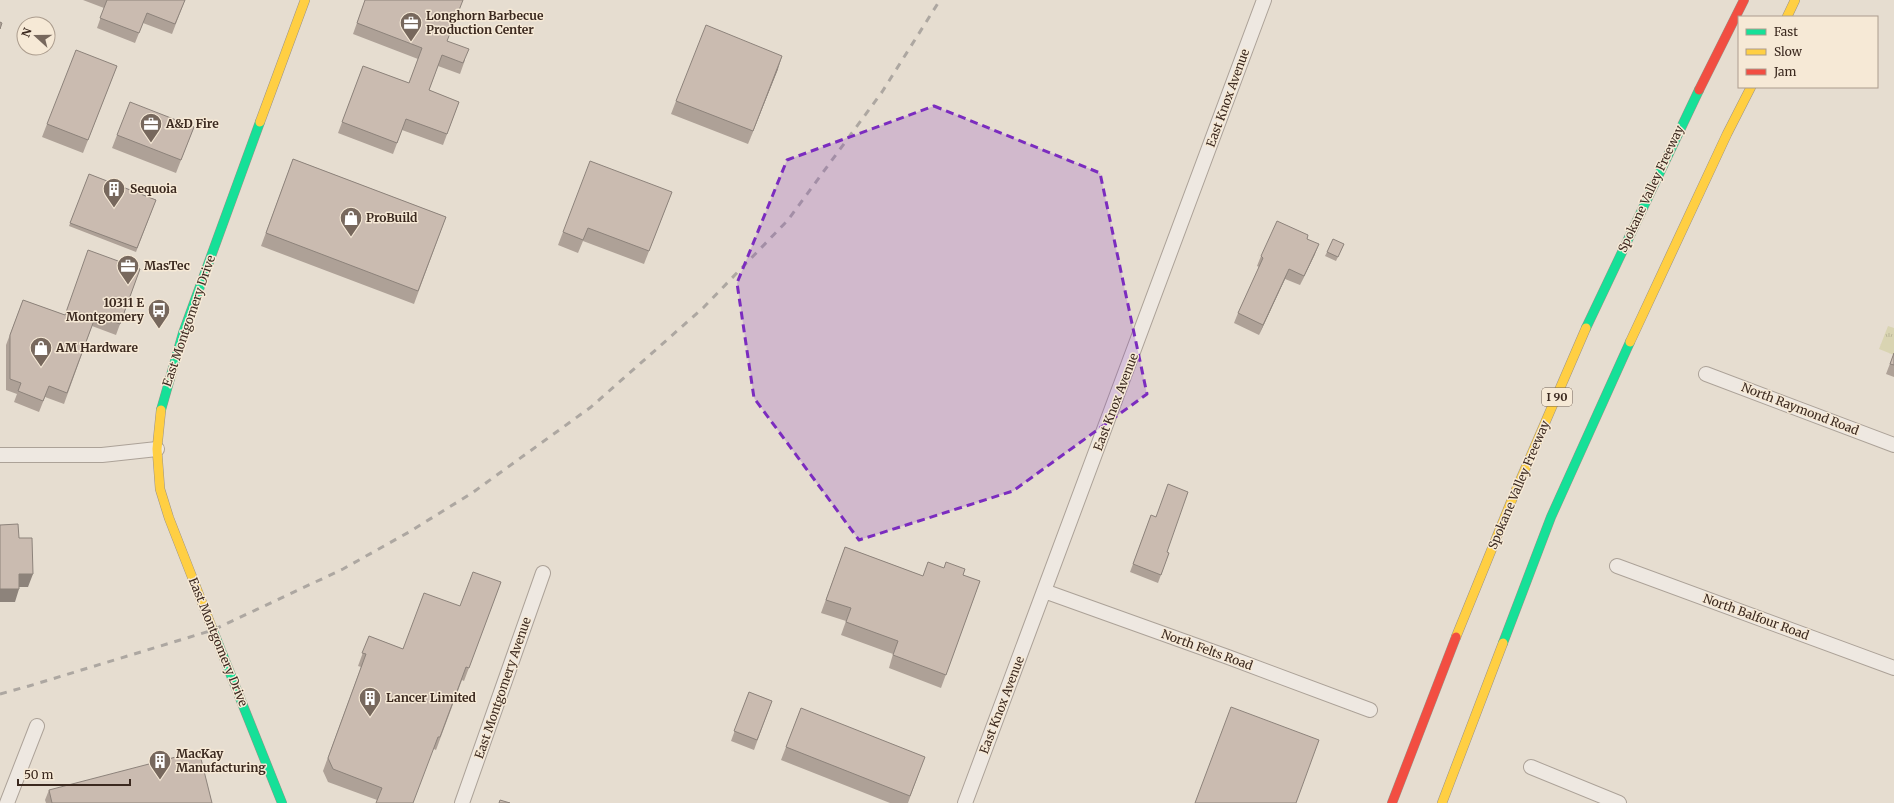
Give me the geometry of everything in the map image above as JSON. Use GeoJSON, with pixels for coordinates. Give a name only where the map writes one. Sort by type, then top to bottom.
{"type":"FeatureCollection","features":[{"type":"Feature","properties":{"kind":"main road","name":"East Montgomery Drive"},"geometry":{"type":"LineString","coordinates":[[282,803],[169,518],[160,488],[157,449],[160,416],[169,376],[183,333],[305,0]]}},
{"type":"Feature","properties":{"kind":"main road","name":"Spokane Valley Freeway"},"geometry":{"type":"LineString","coordinates":[[1392,803],[1420,726],[1536,442],[1643,204],[1744,0]]}},
{"type":"Feature","properties":{"kind":"main road"},"geometry":{"type":"LineString","coordinates":[[1787,16],[1795,0]]}},
{"type":"Feature","properties":{"kind":"main road"},"geometry":{"type":"LineString","coordinates":[[1442,803],[1551,517],[1727,134],[1750,88]]}},
{"type":"Feature","properties":{"kind":"street","name":"East Knox Avenue"},"geometry":{"type":"LineString","coordinates":[[965,803],[1264,0]]}},
{"type":"Feature","properties":{"kind":"street","name":"North Raymond Road"},"geometry":{"type":"LineString","coordinates":[[1706,374],[1894,445]]}},
{"type":"Feature","properties":{"kind":"street"},"geometry":{"type":"LineString","coordinates":[[0,455],[102,455],[157,449]]}},
{"type":"Feature","properties":{"kind":"street","name":"North Balfour Road"},"geometry":{"type":"LineString","coordinates":[[1617,566],[1894,668]]}},
{"type":"Feature","properties":{"kind":"street","name":"East Montgomery Avenue"},"geometry":{"type":"LineString","coordinates":[[462,803],[543,573]]}},
{"type":"Feature","properties":{"kind":"street","name":"North Felts Road"},"geometry":{"type":"LineString","coordinates":[[1044,591],[1370,710]]}},
{"type":"Feature","properties":{"kind":"street"},"geometry":{"type":"LineString","coordinates":[[7,803],[37,726]]}},
{"type":"Feature","properties":{"kind":"street"},"geometry":{"type":"LineString","coordinates":[[1532,767],[1619,803]]}},
{"type":"Feature","properties":{"kind":"highlighted area"},"geometry":{"type":"Polygon","coordinates":[[[934,106],[1100,173],[1147,394],[1013,491],[859,540],[754,398],[737,283],[787,160],[934,106]]]}},
{"type":"Feature","properties":{"kind":"green space"},"geometry":{"type":"Polygon","coordinates":[[[1888,326],[1894,328],[1894,355],[1879,349],[1888,326]]]}},
{"type":"Feature","properties":{"kind":"building"},"geometry":{"type":"Polygon","coordinates":[[[107,0],[185,0],[175,24],[147,13],[139,33],[100,18],[107,0]]]}},
{"type":"Feature","properties":{"kind":"building"},"geometry":{"type":"Polygon","coordinates":[[[365,0],[463,0],[447,41],[469,49],[463,63],[442,55],[429,90],[459,102],[447,134],[406,119],[397,143],[342,122],[363,66],[409,83],[422,48],[357,23],[365,0]]]}},
{"type":"Feature","properties":{"kind":"building"},"geometry":{"type":"Polygon","coordinates":[[[706,25],[782,56],[753,131],[676,101],[706,25]]]}},
{"type":"Feature","properties":{"kind":"building"},"geometry":{"type":"Polygon","coordinates":[[[76,50],[117,66],[88,140],[47,124],[76,50]]]}},
{"type":"Feature","properties":{"kind":"building","name":"A&D Fire"},"geometry":{"type":"Polygon","coordinates":[[[130,102],[194,127],[181,160],[117,135],[130,102]]]}},
{"type":"Feature","properties":{"kind":"building","name":"ProBuild"},"geometry":{"type":"Polygon","coordinates":[[[293,159],[446,217],[418,291],[266,233],[293,159]]]}},
{"type":"Feature","properties":{"kind":"building"},"geometry":{"type":"Polygon","coordinates":[[[590,161],[672,192],[649,251],[588,228],[583,240],[563,232],[590,161]]]}},
{"type":"Feature","properties":{"kind":"building","name":"Sequoia"},"geometry":{"type":"Polygon","coordinates":[[[89,174],[156,200],[137,248],[70,223],[89,174]]]}},
{"type":"Feature","properties":{"kind":"building"},"geometry":{"type":"Polygon","coordinates":[[[1277,221],[1308,235],[1307,239],[1319,244],[1304,276],[1289,269],[1263,325],[1238,313],[1263,258],[1261,256],[1277,221]]]}},
{"type":"Feature","properties":{"kind":"building"},"geometry":{"type":"Polygon","coordinates":[[[1333,239],[1344,244],[1338,257],[1327,252],[1333,239]]]}},
{"type":"Feature","properties":{"kind":"building"},"geometry":{"type":"Polygon","coordinates":[[[88,250],[140,269],[120,324],[96,315],[67,393],[49,386],[43,401],[18,391],[21,383],[10,379],[10,335],[23,300],[65,315],[88,250]]]}},
{"type":"Feature","properties":{"kind":"building"},"geometry":{"type":"Polygon","coordinates":[[[1894,353],[1894,365],[1890,364],[1894,353]]]}},
{"type":"Feature","properties":{"kind":"building"},"geometry":{"type":"Polygon","coordinates":[[[1168,484],[1188,492],[1167,552],[1169,553],[1161,575],[1133,564],[1151,515],[1156,517],[1168,484]]]}},
{"type":"Feature","properties":{"kind":"building"},"geometry":{"type":"Polygon","coordinates":[[[18,524],[19,538],[32,538],[33,574],[19,574],[19,589],[0,589],[0,525],[18,524]]]}},
{"type":"Feature","properties":{"kind":"building"},"geometry":{"type":"Polygon","coordinates":[[[845,547],[923,576],[928,562],[944,568],[946,562],[965,569],[963,575],[980,581],[946,675],[893,655],[898,641],[846,622],[851,608],[826,600],[845,547]]]}},
{"type":"Feature","properties":{"kind":"building"},"geometry":{"type":"Polygon","coordinates":[[[473,572],[501,582],[469,668],[466,667],[413,803],[376,803],[382,788],[333,769],[328,758],[366,654],[362,653],[369,636],[403,649],[424,593],[460,606],[473,572]]]}},
{"type":"Feature","properties":{"kind":"building"},"geometry":{"type":"Polygon","coordinates":[[[749,692],[772,701],[757,740],[734,731],[749,692]]]}},
{"type":"Feature","properties":{"kind":"building"},"geometry":{"type":"Polygon","coordinates":[[[1231,707],[1319,740],[1296,803],[1195,803],[1231,707]]]}},
{"type":"Feature","properties":{"kind":"building"},"geometry":{"type":"Polygon","coordinates":[[[801,708],[925,757],[910,796],[786,747],[801,708]]]}},
{"type":"Feature","properties":{"kind":"building","name":"MacKay Manufacturing"},"geometry":{"type":"Polygon","coordinates":[[[199,751],[212,803],[52,803],[49,790],[199,751]]]}},
{"type":"Feature","properties":{"kind":"building"},"geometry":{"type":"Polygon","coordinates":[[[500,800],[510,803],[499,803],[500,800]]]}},
{"type":"Feature","properties":{"kind":"railway"},"geometry":{"type":"LineString","coordinates":[[0,694],[213,630],[343,569],[409,532],[472,493],[591,407],[703,308],[788,220],[882,92],[940,0]]}},
{"type":"Feature","properties":{"kind":"traffic: fast"},"geometry":{"type":"LineString","coordinates":[[1586,328],[1699,90]]}},
{"type":"Feature","properties":{"kind":"traffic: fast"},"geometry":{"type":"LineString","coordinates":[[161,410],[183,333],[260,122]]}},
{"type":"Feature","properties":{"kind":"traffic: fast"},"geometry":{"type":"LineString","coordinates":[[1503,643],[1551,517],[1630,342]]}},
{"type":"Feature","properties":{"kind":"traffic: fast"},"geometry":{"type":"LineString","coordinates":[[212,628],[282,803]]}},
{"type":"Feature","properties":{"kind":"traffic: slow"},"geometry":{"type":"LineString","coordinates":[[260,122],[305,0]]}},
{"type":"Feature","properties":{"kind":"traffic: slow"},"geometry":{"type":"LineString","coordinates":[[1787,16],[1795,0]]}},
{"type":"Feature","properties":{"kind":"traffic: slow"},"geometry":{"type":"LineString","coordinates":[[1630,342],[1727,134],[1750,88]]}},
{"type":"Feature","properties":{"kind":"traffic: slow"},"geometry":{"type":"LineString","coordinates":[[1456,637],[1513,497],[1586,328]]}},
{"type":"Feature","properties":{"kind":"traffic: slow"},"geometry":{"type":"LineString","coordinates":[[161,410],[157,449],[160,489],[169,518],[212,628]]}},
{"type":"Feature","properties":{"kind":"traffic: slow"},"geometry":{"type":"LineString","coordinates":[[1442,803],[1503,643]]}},
{"type":"Feature","properties":{"kind":"traffic: jam"},"geometry":{"type":"LineString","coordinates":[[1699,90],[1744,0]]}},
{"type":"Feature","properties":{"kind":"traffic: jam"},"geometry":{"type":"LineString","coordinates":[[1392,803],[1456,637]]}},
{"type":"Feature","properties":{"kind":"place","name":"Longhorn Barbecue Production Center"},"geometry":{"type":"Point","coordinates":[411,42]}},
{"type":"Feature","properties":{"kind":"place","name":"A&D Fire"},"geometry":{"type":"Point","coordinates":[151,144]}},
{"type":"Feature","properties":{"kind":"place","name":"Sequoia"},"geometry":{"type":"Point","coordinates":[114,208]}},
{"type":"Feature","properties":{"kind":"place","name":"ProBuild"},"geometry":{"type":"Point","coordinates":[351,238]}},
{"type":"Feature","properties":{"kind":"place","name":"MasTec"},"geometry":{"type":"Point","coordinates":[128,286]}},
{"type":"Feature","properties":{"kind":"place","name":"10311 E Montgomery"},"geometry":{"type":"Point","coordinates":[159,330]}},
{"type":"Feature","properties":{"kind":"place","name":"AM Hardware"},"geometry":{"type":"Point","coordinates":[41,368]}},
{"type":"Feature","properties":{"kind":"place","name":"Lancer Limited"},"geometry":{"type":"Point","coordinates":[370,718]}},
{"type":"Feature","properties":{"kind":"place","name":"MacKay Manufacturing"},"geometry":{"type":"Point","coordinates":[160,780]}}]}
